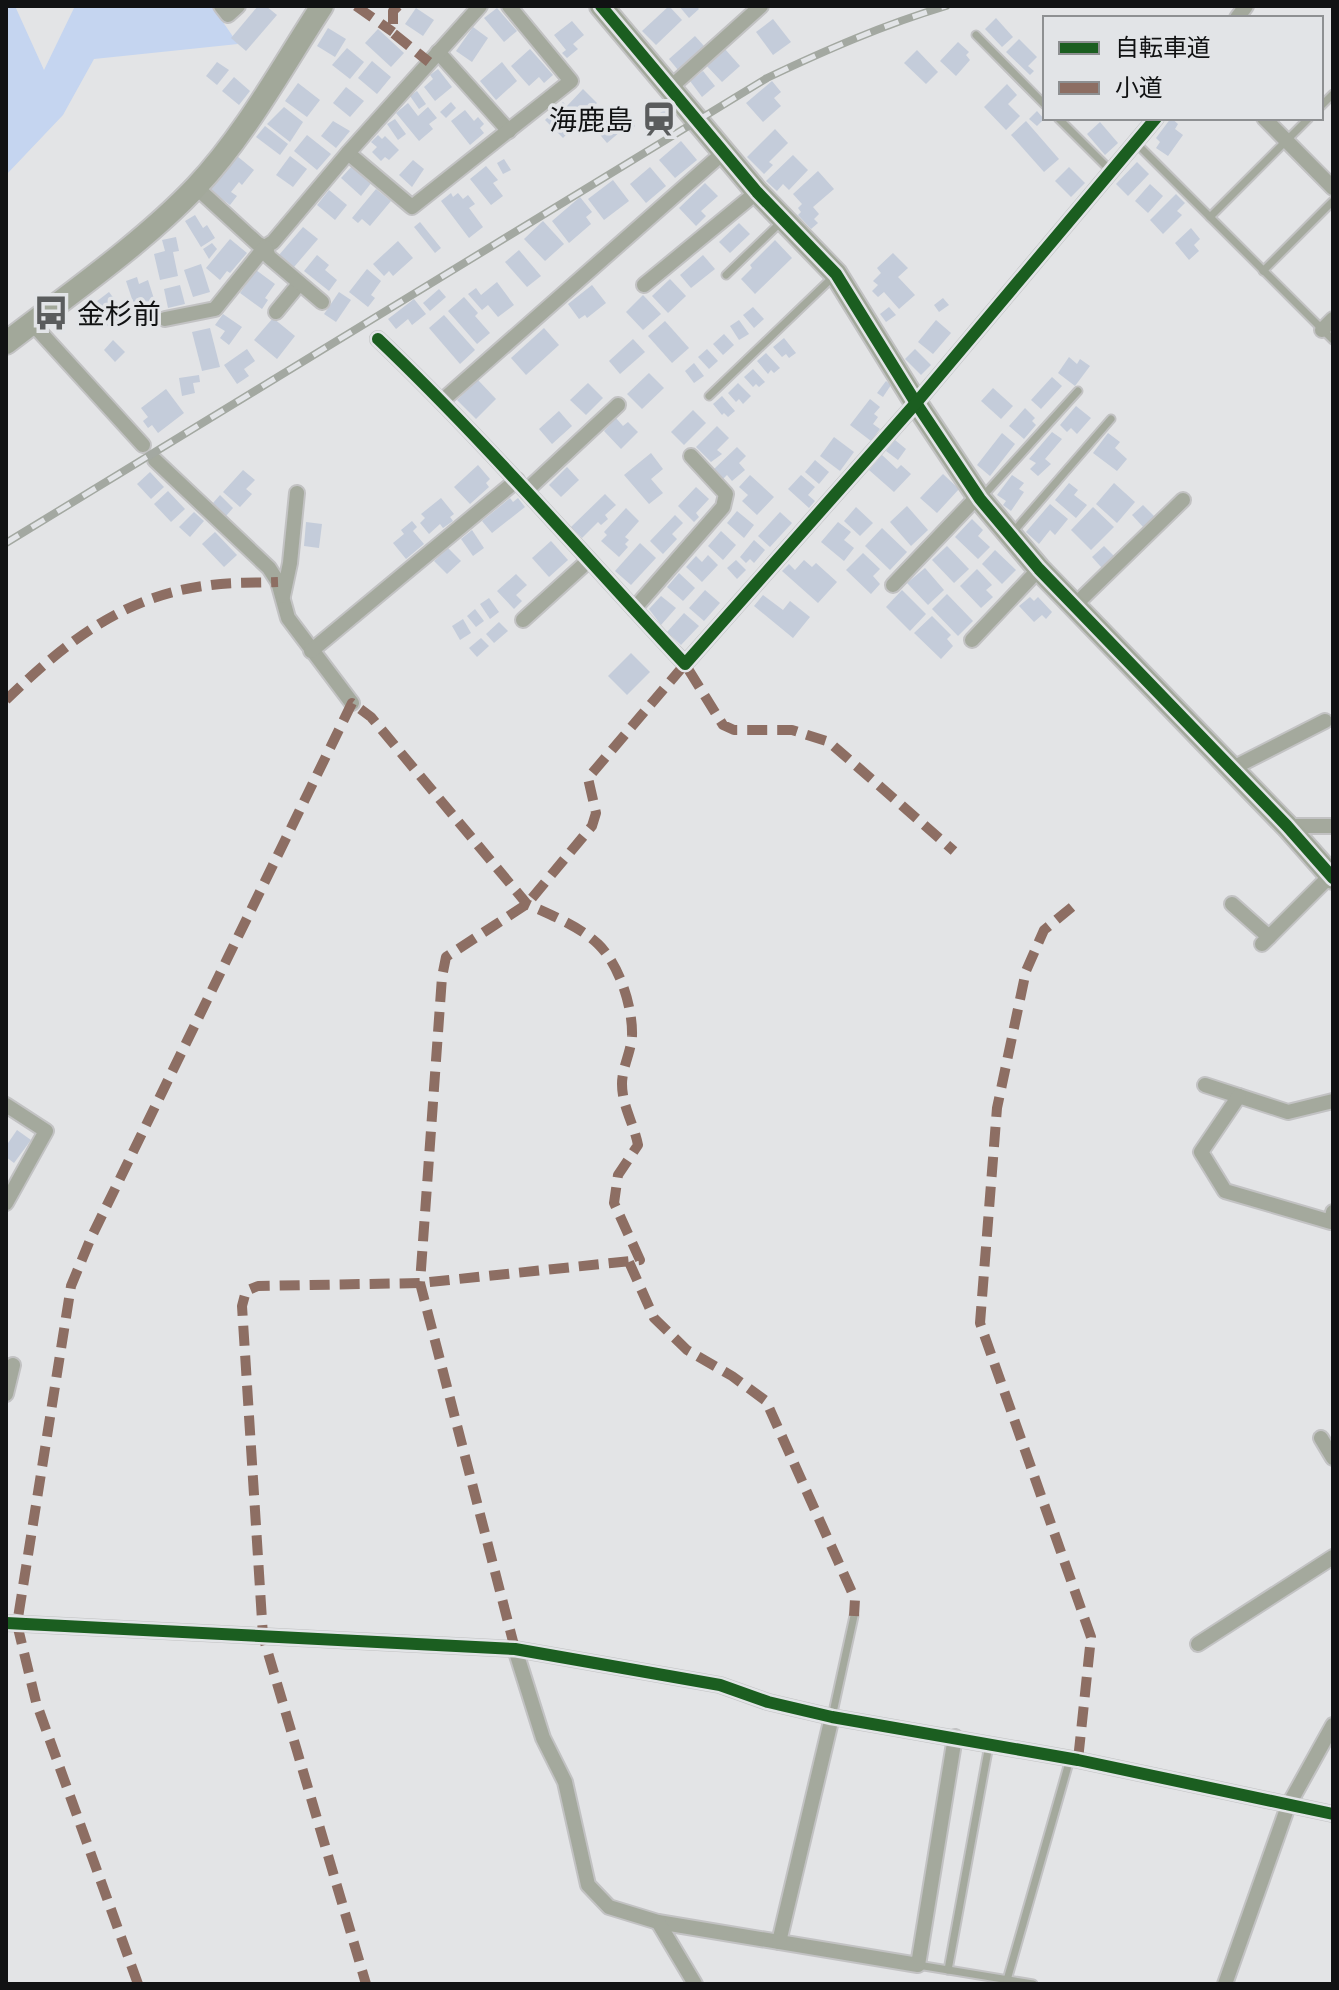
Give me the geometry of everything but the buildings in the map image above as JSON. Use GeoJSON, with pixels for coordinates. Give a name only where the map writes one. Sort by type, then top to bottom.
{"type":"FeatureCollection","features":[{"type":"Feature","properties":{"kind":"street"},"geometry":{"type":"LineString","coordinates":[[221,6],[228,15],[238,6]]}},
{"type":"Feature","properties":{"kind":"street"},"geometry":{"type":"LineString","coordinates":[[8,338],[140,238],[196,187],[238,134],[322,6]]}},
{"type":"Feature","properties":{"kind":"street"},"geometry":{"type":"LineString","coordinates":[[165,319],[215,309],[265,247],[273,242],[480,6]]}},
{"type":"Feature","properties":{"kind":"street"},"geometry":{"type":"LineString","coordinates":[[348,153],[412,207],[571,81],[509,6]]}},
{"type":"Feature","properties":{"kind":"street"},"geometry":{"type":"LineString","coordinates":[[601,6],[757,192],[836,274],[979,498],[1010,535],[1332,877],[1265,940],[1232,904]]}},
{"type":"Feature","properties":{"kind":"street"},"geometry":{"type":"LineString","coordinates":[[671,87],[761,6]]}},
{"type":"Feature","properties":{"kind":"street"},"geometry":{"type":"LineString","coordinates":[[438,52],[509,131]]}},
{"type":"Feature","properties":{"kind":"street"},"geometry":{"type":"LineString","coordinates":[[378,339],[443,400],[685,664],[916,403],[1154,120]]}},
{"type":"Feature","properties":{"kind":"street"},"geometry":{"type":"LineString","coordinates":[[1266,120],[1333,188]]}},
{"type":"Feature","properties":{"kind":"street"},"geometry":{"type":"LineString","coordinates":[[443,400],[724,152]]}},
{"type":"Feature","properties":{"kind":"street"},"geometry":{"type":"LineString","coordinates":[[196,187],[265,247],[269,257],[322,302]]}},
{"type":"Feature","properties":{"kind":"street"},"geometry":{"type":"LineString","coordinates":[[644,285],[757,192]]}},
{"type":"Feature","properties":{"kind":"street"},"geometry":{"type":"LineString","coordinates":[[276,312],[299,284]]}},
{"type":"Feature","properties":{"kind":"street"},"geometry":{"type":"LineString","coordinates":[[31,322],[143,445]]}},
{"type":"Feature","properties":{"kind":"street"},"geometry":{"type":"LineString","coordinates":[[311,651],[618,405]]}},
{"type":"Feature","properties":{"kind":"street"},"geometry":{"type":"LineString","coordinates":[[634,609],[723,507],[726,494],[691,456]]}},
{"type":"Feature","properties":{"kind":"street"},"geometry":{"type":"LineString","coordinates":[[155,460],[269,568],[278,582],[288,618],[352,703]]}},
{"type":"Feature","properties":{"kind":"street"},"geometry":{"type":"LineString","coordinates":[[283,599],[297,493]]}},
{"type":"Feature","properties":{"kind":"street"},"geometry":{"type":"LineString","coordinates":[[893,585],[979,498]]}},
{"type":"Feature","properties":{"kind":"street"},"geometry":{"type":"LineString","coordinates":[[1075,605],[1183,500]]}},
{"type":"Feature","properties":{"kind":"street"},"geometry":{"type":"LineString","coordinates":[[523,620],[588,561]]}},
{"type":"Feature","properties":{"kind":"street"},"geometry":{"type":"LineString","coordinates":[[972,640],[1039,569]]}},
{"type":"Feature","properties":{"kind":"street"},"geometry":{"type":"LineString","coordinates":[[1231,769],[1325,721]]}},
{"type":"Feature","properties":{"kind":"street"},"geometry":{"type":"LineString","coordinates":[[1287,826],[1333,826]]}},
{"type":"Feature","properties":{"kind":"street"},"geometry":{"type":"LineString","coordinates":[[1205,1085],[1288,1112],[1333,1101]]}},
{"type":"Feature","properties":{"kind":"street"},"geometry":{"type":"LineString","coordinates":[[1239,1096],[1201,1152],[1225,1191],[1331,1222],[1333,1212]]}},
{"type":"Feature","properties":{"kind":"street"},"geometry":{"type":"LineString","coordinates":[[6,1105],[46,1131],[6,1203]]}},
{"type":"Feature","properties":{"kind":"street"},"geometry":{"type":"LineString","coordinates":[[6,1394],[13,1365]]}},
{"type":"Feature","properties":{"kind":"street"},"geometry":{"type":"LineString","coordinates":[[1321,1438],[1333,1458]]}},
{"type":"Feature","properties":{"kind":"street"},"geometry":{"type":"LineString","coordinates":[[1198,1644],[1333,1557]]}},
{"type":"Feature","properties":{"kind":"street"},"geometry":{"type":"LineString","coordinates":[[6,1623],[515,1649],[720,1685],[768,1702],[832,1717],[1070,1758],[1333,1814]]}},
{"type":"Feature","properties":{"kind":"street"},"geometry":{"type":"LineString","coordinates":[[515,1649],[543,1738],[565,1782],[588,1885],[609,1907],[658,1922],[918,1965],[955,1737]]}},
{"type":"Feature","properties":{"kind":"street"},"geometry":{"type":"LineString","coordinates":[[779,1942],[832,1717]]}},
{"type":"Feature","properties":{"kind":"street"},"geometry":{"type":"LineString","coordinates":[[1225,1984],[1288,1806],[1333,1725]]}},
{"type":"Feature","properties":{"kind":"street"},"geometry":{"type":"LineString","coordinates":[[658,1922],[695,1984]]}},
{"type":"Feature","properties":{"kind":"lane"},"geometry":{"type":"LineString","coordinates":[[976,35],[1043,103]]}},
{"type":"Feature","properties":{"kind":"lane"},"geometry":{"type":"LineString","coordinates":[[1060,120],[1111,171]]}},
{"type":"Feature","properties":{"kind":"lane"},"geometry":{"type":"LineString","coordinates":[[1210,217],[1307,120]]}},
{"type":"Feature","properties":{"kind":"lane"},"geometry":{"type":"LineString","coordinates":[[1136,143],[1263,271],[1329,330]]}},
{"type":"Feature","properties":{"kind":"lane"},"geometry":{"type":"LineString","coordinates":[[1263,271],[1333,201]]}},
{"type":"Feature","properties":{"kind":"lane"},"geometry":{"type":"LineString","coordinates":[[726,275],[784,220]]}},
{"type":"Feature","properties":{"kind":"lane"},"geometry":{"type":"LineString","coordinates":[[709,396],[836,274]]}},
{"type":"Feature","properties":{"kind":"lane"},"geometry":{"type":"LineString","coordinates":[[979,498],[1078,391]]}},
{"type":"Feature","properties":{"kind":"lane"},"geometry":{"type":"LineString","coordinates":[[1010,535],[1111,419]]}},
{"type":"Feature","properties":{"kind":"lane"},"geometry":{"type":"LineString","coordinates":[[832,1717],[854,1616]]}},
{"type":"Feature","properties":{"kind":"lane"},"geometry":{"type":"LineString","coordinates":[[948,1970],[989,1745]]}},
{"type":"Feature","properties":{"kind":"lane"},"geometry":{"type":"LineString","coordinates":[[1007,1980],[1070,1758]]}},
{"type":"Feature","properties":{"kind":"lane"},"geometry":{"type":"LineString","coordinates":[[918,1965],[1033,1984]]}},
{"type":"Feature","properties":{"kind":"shaded area"},"geometry":{"type":"Polygon","coordinates":[[[6,6],[15,6],[44,70],[75,6],[212,6],[238,44],[94,59],[63,115],[6,175],[6,6]]]}},
{"type":"Feature","properties":{"kind":"railway"},"geometry":{"type":"LineString","coordinates":[[6,543],[767,78],[855,39],[946,6]]}},
{"type":"Feature","properties":{"kind":"marked path"},"geometry":{"type":"LineString","coordinates":[[356,6],[393,32]]}},
{"type":"Feature","properties":{"kind":"marked path"},"geometry":{"type":"LineString","coordinates":[[398,6],[393,11],[393,33],[429,62]]}},
{"type":"Feature","properties":{"kind":"marked path"},"geometry":{"type":"LineString","coordinates":[[6,700],[74,641],[124,610],[180,590],[219,584],[278,582]]}},
{"type":"Feature","properties":{"kind":"marked path"},"geometry":{"type":"LineString","coordinates":[[515,1649],[420,1283],[446,957],[527,904],[592,826],[596,813],[588,778],[685,664],[723,725],[734,730],[792,730],[829,742],[954,851]]}},
{"type":"Feature","properties":{"kind":"marked path"},"geometry":{"type":"LineString","coordinates":[[138,1984],[36,1702],[17,1624],[71,1286],[90,1240],[352,703],[371,717],[527,904],[564,921],[598,944],[618,974],[632,1025],[622,1084],[638,1145],[618,1175],[614,1203],[640,1260],[420,1283],[258,1286],[246,1291],[242,1306],[263,1636],[366,1984]]}},
{"type":"Feature","properties":{"kind":"marked path"},"geometry":{"type":"LineString","coordinates":[[1072,907],[1044,930],[1026,971],[997,1108],[980,1323],[1091,1637],[1078,1760]]}},
{"type":"Feature","properties":{"kind":"marked path"},"geometry":{"type":"LineString","coordinates":[[629,1262],[654,1318],[687,1350],[732,1376],[766,1401],[855,1599],[854,1616]]}},
{"type":"Feature","properties":{"kind":"cycle path"},"geometry":{"type":"LineString","coordinates":[[601,6],[757,192],[836,274],[980,499],[1039,569],[1287,826],[1333,878]]}},
{"type":"Feature","properties":{"kind":"cycle path"},"geometry":{"type":"LineString","coordinates":[[378,339],[496,458],[685,664],[916,403],[1154,120]]}},
{"type":"Feature","properties":{"kind":"cycle path"},"geometry":{"type":"LineString","coordinates":[[6,1623],[515,1649],[720,1685],[768,1702],[832,1717],[1078,1760],[1333,1814]]}},
{"type":"Feature","properties":{"kind":"place","name":"海鹿島"},"geometry":{"type":"Point","coordinates":[659,119]}},
{"type":"Feature","properties":{"kind":"place","name":"金杉前"},"geometry":{"type":"Point","coordinates":[51,313]}}]}
